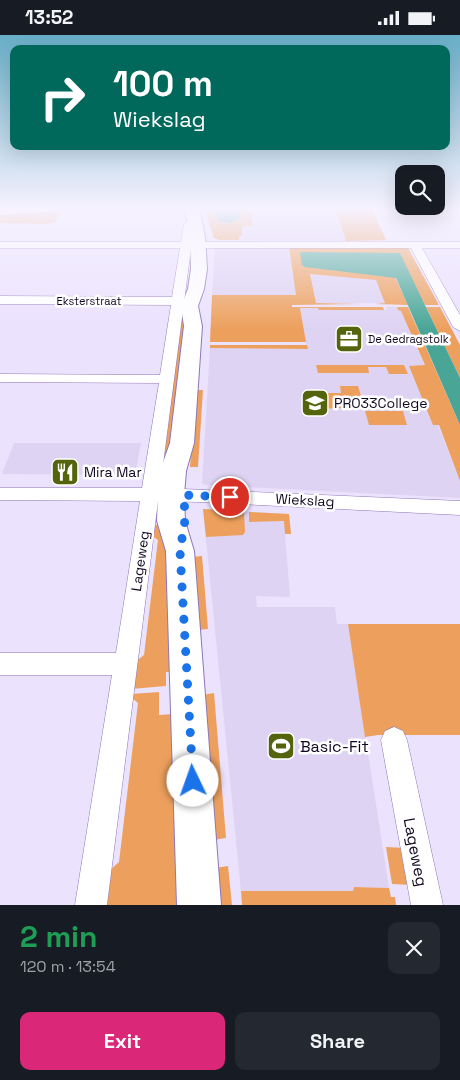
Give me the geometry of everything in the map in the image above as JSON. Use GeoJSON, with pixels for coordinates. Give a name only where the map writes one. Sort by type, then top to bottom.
{"type":"FeatureCollection","features":[{"type":"Feature","properties":{"kind":"street"},"geometry":{"type":"LineString","coordinates":[[128,248],[273,248]]}},
{"type":"Feature","properties":{"kind":"street"},"geometry":{"type":"LineString","coordinates":[[417,248],[454,303],[460,327]]}},
{"type":"Feature","properties":{"kind":"street","name":"Lageweg"},"geometry":{"type":"LineString","coordinates":[[168,495],[185,470],[182,443],[193,326],[200,309],[200,300],[196,290],[197,249]]}},
{"type":"Feature","properties":{"kind":"street","name":"Lageweg"},"geometry":{"type":"LineString","coordinates":[[91,905],[126,664],[168,495],[166,379],[177,301],[197,249]]}},
{"type":"Feature","properties":{"kind":"street","name":"Eksterstraat"},"geometry":{"type":"LineString","coordinates":[[0,300],[177,301]]}},
{"type":"Feature","properties":{"kind":"street"},"geometry":{"type":"LineString","coordinates":[[0,378],[166,379]]}},
{"type":"Feature","properties":{"kind":"street","name":"Wiekslag"},"geometry":{"type":"LineString","coordinates":[[0,494],[168,495],[460,508]]}},
{"type":"Feature","properties":{"kind":"street","name":"Lageweg"},"geometry":{"type":"LineString","coordinates":[[168,495],[185,520],[180,551],[199,905]]}},
{"type":"Feature","properties":{"kind":"street"},"geometry":{"type":"LineString","coordinates":[[0,664],[126,664]]}},
{"type":"Feature","properties":{"kind":"street","name":"Lageweg"},"geometry":{"type":"LineString","coordinates":[[394,740],[427,905]]}},
{"type":"Feature","properties":{"kind":"shaded area"},"geometry":{"type":"Polygon","coordinates":[[[215,248],[289,248],[296,295],[212,295],[215,248]]]}},
{"type":"Feature","properties":{"kind":"shaded area"},"geometry":{"type":"Polygon","coordinates":[[[289,248],[408,248],[439,305],[425,305],[399,253],[302,266],[395,277],[408,305],[375,304],[385,303],[376,280],[310,274],[316,303],[361,304],[292,305],[292,307],[383,307],[384,310],[319,310],[318,308],[300,308],[306,342],[210,342],[212,295],[296,295],[289,248]]]}},
{"type":"Feature","properties":{"kind":"shaded area"},"geometry":{"type":"Polygon","coordinates":[[[300,253],[400,253],[460,378],[460,425],[396,278],[305,267],[302,265],[300,253]]]}},
{"type":"Feature","properties":{"kind":"shaded area"},"geometry":{"type":"Polygon","coordinates":[[[309,274],[377,280],[386,303],[315,303],[309,274]]]}},
{"type":"Feature","properties":{"kind":"shaded area"},"geometry":{"type":"Polygon","coordinates":[[[187,306],[172,442],[160,469],[180,320],[187,306]]]}},
{"type":"Feature","properties":{"kind":"shaded area","name":"PRO33College"},"geometry":{"type":"Polygon","coordinates":[[[386,307],[397,307],[398,310],[401,310],[425,366],[409,366],[438,425],[460,481],[460,498],[206,485],[202,483],[210,348],[307,349],[300,308],[319,308],[320,310],[387,310],[386,307]]]}},
{"type":"Feature","properties":{"kind":"shaded area"},"geometry":{"type":"Polygon","coordinates":[[[397,307],[408,307],[460,425],[460,481],[439,425],[433,425],[409,366],[425,365],[401,311],[397,307]]]}},
{"type":"Feature","properties":{"kind":"shaded area"},"geometry":{"type":"Polygon","coordinates":[[[426,307],[440,307],[460,345],[460,378],[426,307]]]}},
{"type":"Feature","properties":{"kind":"shaded area"},"geometry":{"type":"Polygon","coordinates":[[[210,345],[307,345],[308,349],[210,348],[210,345]]]}},
{"type":"Feature","properties":{"kind":"shaded area"},"geometry":{"type":"Polygon","coordinates":[[[316,365],[404,365],[408,374],[389,374],[386,367],[368,367],[369,373],[318,373],[316,365]]]}},
{"type":"Feature","properties":{"kind":"shaded area"},"geometry":{"type":"Polygon","coordinates":[[[340,386],[358,386],[361,396],[342,397],[345,408],[312,409],[309,393],[341,393],[340,386]]]}},
{"type":"Feature","properties":{"kind":"shaded area"},"geometry":{"type":"Polygon","coordinates":[[[195,390],[203,390],[198,467],[190,467],[195,390]]]}},
{"type":"Feature","properties":{"kind":"shaded area"},"geometry":{"type":"Polygon","coordinates":[[[365,411],[403,411],[407,425],[369,425],[365,411]]]}},
{"type":"Feature","properties":{"kind":"shaded area"},"geometry":{"type":"Polygon","coordinates":[[[14,443],[141,443],[135,475],[2,474],[14,443]]]}},
{"type":"Feature","properties":{"kind":"shaded area"},"geometry":{"type":"Polygon","coordinates":[[[203,509],[289,514],[291,534],[285,534],[290,597],[256,596],[257,607],[335,607],[337,624],[348,624],[389,888],[354,887],[354,891],[241,891],[203,509]]]}},
{"type":"Feature","properties":{"kind":"shaded area"},"geometry":{"type":"Polygon","coordinates":[[[203,509],[244,511],[245,532],[243,535],[206,537],[203,509]]]}},
{"type":"Feature","properties":{"kind":"shaded area"},"geometry":{"type":"Polygon","coordinates":[[[249,512],[289,514],[291,534],[285,534],[284,521],[249,522],[249,512]]]}},
{"type":"Feature","properties":{"kind":"shaded area"},"geometry":{"type":"Polygon","coordinates":[[[152,525],[165,525],[172,672],[166,672],[166,686],[131,689],[135,662],[144,655],[158,540],[152,536],[152,525]]]}},
{"type":"Feature","properties":{"kind":"shaded area"},"geometry":{"type":"Polygon","coordinates":[[[202,556],[208,629],[197,630],[191,557],[202,556]]]}},
{"type":"Feature","properties":{"kind":"shaded area"},"geometry":{"type":"Polygon","coordinates":[[[348,624],[460,624],[460,735],[378,735],[365,737],[348,624]]]}},
{"type":"Feature","properties":{"kind":"shaded area"},"geometry":{"type":"Polygon","coordinates":[[[159,692],[159,715],[174,714],[182,905],[103,905],[108,872],[119,862],[138,703],[131,697],[131,694],[159,692]]]}},
{"type":"Feature","properties":{"kind":"shaded area"},"geometry":{"type":"Polygon","coordinates":[[[214,693],[226,838],[213,840],[202,695],[214,693]]]}},
{"type":"Feature","properties":{"kind":"shaded area"},"geometry":{"type":"Polygon","coordinates":[[[386,847],[405,848],[412,885],[392,884],[386,847]]]}},
{"type":"Feature","properties":{"kind":"shaded area"},"geometry":{"type":"Polygon","coordinates":[[[228,866],[232,905],[217,905],[215,868],[228,866]]]}},
{"type":"Feature","properties":{"kind":"shaded area"},"geometry":{"type":"Polygon","coordinates":[[[354,887],[389,888],[391,897],[395,897],[396,905],[242,905],[241,891],[353,891],[354,887]]]}},
{"type":"Feature","properties":{"kind":"place","name":"De Gedragstolk"},"geometry":{"type":"Point","coordinates":[349,339]}},
{"type":"Feature","properties":{"kind":"place","name":"PRO33College"},"geometry":{"type":"Point","coordinates":[315,403]}},
{"type":"Feature","properties":{"kind":"place","name":"Mira Mar"},"geometry":{"type":"Point","coordinates":[65,472]}},
{"type":"Feature","properties":{"kind":"place","name":"Basic-Fit"},"geometry":{"type":"Point","coordinates":[281,746]}},
{"type":"Feature","properties":{"kind":"route"},"geometry":{"type":"LineString","coordinates":[[193,781],[180,551],[185,520],[184,495],[230,497]]}}]}
